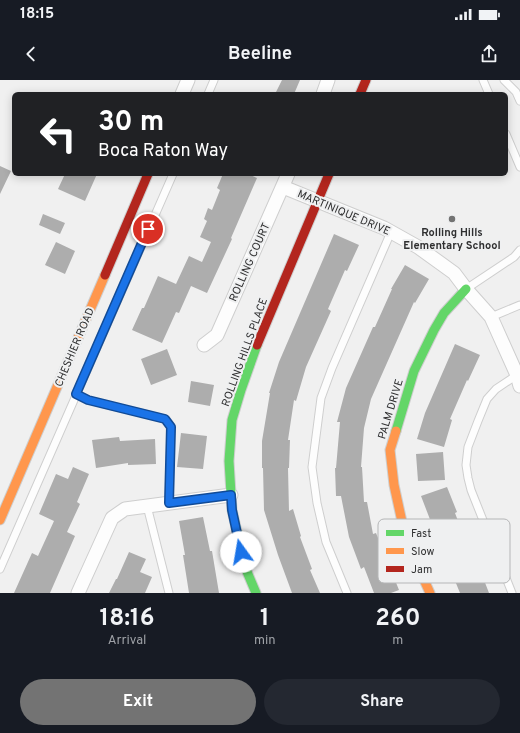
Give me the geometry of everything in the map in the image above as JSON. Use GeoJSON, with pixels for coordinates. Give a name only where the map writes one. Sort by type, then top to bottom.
{"type":"FeatureCollection","features":[{"type":"Feature","properties":{"kind":"street"},"geometry":{"type":"LineString","coordinates":[[183,92],[188,80]]}},
{"type":"Feature","properties":{"kind":"street"},"geometry":{"type":"LineString","coordinates":[[324,92],[328,80]]}},
{"type":"Feature","properties":{"kind":"street"},"geometry":{"type":"LineString","coordinates":[[361,92],[366,80]]}},
{"type":"Feature","properties":{"kind":"street","name":"CHESHIER ROAD"},"geometry":{"type":"LineString","coordinates":[[0,520],[147,176]]}},
{"type":"Feature","properties":{"kind":"street","name":"ROLLING COURT"},"geometry":{"type":"LineString","coordinates":[[204,345],[217,335],[287,176]]}},
{"type":"Feature","properties":{"kind":"street","name":"ROLLING HILLS PLACE"},"geometry":{"type":"LineString","coordinates":[[256,593],[245,567],[232,510],[228,461],[232,420],[260,336],[328,176]]}},
{"type":"Feature","properties":{"kind":"street","name":"MARTINIQUE DRIVE"},"geometry":{"type":"LineString","coordinates":[[282,187],[318,200],[384,228],[418,247],[454,273],[491,317],[518,380]]}},
{"type":"Feature","properties":{"kind":"street","name":"PALM DRIVE"},"geometry":{"type":"LineString","coordinates":[[402,519],[394,485],[390,450],[414,371],[444,313],[466,289]]}},
{"type":"Feature","properties":{"kind":"street"},"geometry":{"type":"LineString","coordinates":[[78,593],[112,518],[125,509],[231,495]]}},
{"type":"Feature","properties":{"kind":"street","name":"PALM DRIVE"},"geometry":{"type":"LineString","coordinates":[[425,583],[430,593]]}},
{"type":"Feature","properties":{"kind":"lane"},"geometry":{"type":"LineString","coordinates":[[209,92],[214,80]]}},
{"type":"Feature","properties":{"kind":"lane"},"geometry":{"type":"LineString","coordinates":[[483,80],[488,92]]}},
{"type":"Feature","properties":{"kind":"lane"},"geometry":{"type":"LineString","coordinates":[[504,80],[516,92],[520,101]]}},
{"type":"Feature","properties":{"kind":"lane"},"geometry":{"type":"LineString","coordinates":[[508,139],[520,167]]}},
{"type":"Feature","properties":{"kind":"lane"},"geometry":{"type":"LineString","coordinates":[[0,568],[172,176]]}},
{"type":"Feature","properties":{"kind":"lane"},"geometry":{"type":"LineString","coordinates":[[347,593],[326,542],[317,503],[312,467],[321,398],[332,368],[391,232]]}},
{"type":"Feature","properties":{"kind":"lane"},"geometry":{"type":"LineString","coordinates":[[466,289],[514,257],[520,250]]}},
{"type":"Feature","properties":{"kind":"lane"},"geometry":{"type":"LineString","coordinates":[[491,317],[520,305]]}},
{"type":"Feature","properties":{"kind":"lane"},"geometry":{"type":"LineString","coordinates":[[483,519],[468,478],[466,465],[468,447],[487,399],[496,390],[518,380]]}},
{"type":"Feature","properties":{"kind":"lane"},"geometry":{"type":"LineString","coordinates":[[76,394],[88,400],[165,419],[171,427],[169,503]]}},
{"type":"Feature","properties":{"kind":"lane"},"geometry":{"type":"LineString","coordinates":[[147,506],[169,593]]}},
{"type":"Feature","properties":{"kind":"lane"},"geometry":{"type":"LineString","coordinates":[[508,583],[512,593]]}},
{"type":"Feature","properties":{"kind":"building"},"geometry":{"type":"Polygon","coordinates":[[[282,80],[300,80],[295,92],[276,92],[282,80]]]}},
{"type":"Feature","properties":{"kind":"building"},"geometry":{"type":"Polygon","coordinates":[[[0,166],[11,171],[0,194],[0,166]]]}},
{"type":"Feature","properties":{"kind":"building"},"geometry":{"type":"Polygon","coordinates":[[[64,176],[96,176],[85,201],[58,189],[64,176]]]}},
{"type":"Feature","properties":{"kind":"building"},"geometry":{"type":"Polygon","coordinates":[[[222,176],[252,176],[257,178],[231,238],[232,239],[207,293],[191,286],[179,313],[176,312],[162,343],[132,330],[142,308],[144,308],[158,276],[176,284],[189,256],[202,262],[211,242],[200,237],[207,221],[204,219],[208,208],[212,210],[220,190],[217,188],[222,176]]]}},
{"type":"Feature","properties":{"kind":"building"},"geometry":{"type":"Polygon","coordinates":[[[43,214],[65,223],[60,234],[39,225],[43,214]]]}},
{"type":"Feature","properties":{"kind":"building"},"geometry":{"type":"Polygon","coordinates":[[[334,234],[359,245],[347,271],[345,270],[328,309],[331,311],[306,367],[296,401],[294,400],[288,440],[290,440],[288,468],[289,511],[293,509],[301,536],[300,537],[312,569],[310,570],[320,593],[292,593],[264,510],[262,441],[269,393],[279,362],[334,234]]]}},
{"type":"Feature","properties":{"kind":"building"},"geometry":{"type":"Polygon","coordinates":[[[56,242],[75,251],[65,274],[45,265],[56,242]]]}},
{"type":"Feature","properties":{"kind":"building"},"geometry":{"type":"Polygon","coordinates":[[[405,265],[429,279],[415,303],[414,302],[371,399],[364,428],[361,467],[364,502],[367,502],[373,534],[376,533],[378,538],[378,583],[396,583],[399,590],[391,593],[374,593],[364,567],[361,569],[349,537],[341,496],[336,496],[335,468],[340,422],[337,422],[346,388],[391,289],[405,265]]]}},
{"type":"Feature","properties":{"kind":"building"},"geometry":{"type":"Polygon","coordinates":[[[455,344],[480,355],[450,419],[452,420],[444,447],[417,439],[425,413],[455,344]]]}},
{"type":"Feature","properties":{"kind":"building"},"geometry":{"type":"Polygon","coordinates":[[[167,349],[177,375],[151,385],[141,359],[167,349]]]}},
{"type":"Feature","properties":{"kind":"building"},"geometry":{"type":"Polygon","coordinates":[[[191,381],[214,385],[210,406],[188,402],[191,381]]]}},
{"type":"Feature","properties":{"kind":"building"},"geometry":{"type":"Polygon","coordinates":[[[181,433],[207,436],[203,469],[177,467],[181,433]]]}},
{"type":"Feature","properties":{"kind":"building"},"geometry":{"type":"Polygon","coordinates":[[[119,437],[120,441],[155,439],[156,464],[128,465],[128,463],[96,468],[92,440],[119,437]]]}},
{"type":"Feature","properties":{"kind":"building"},"geometry":{"type":"Polygon","coordinates":[[[443,452],[445,480],[418,481],[416,454],[443,452]]]}},
{"type":"Feature","properties":{"kind":"building"},"geometry":{"type":"Polygon","coordinates":[[[73,467],[89,474],[77,502],[80,504],[67,532],[75,536],[50,593],[14,593],[32,553],[38,556],[54,521],[39,514],[56,474],[68,479],[73,467]]]}},
{"type":"Feature","properties":{"kind":"building"},"geometry":{"type":"Polygon","coordinates":[[[447,487],[457,512],[455,513],[457,519],[430,519],[421,496],[447,487]]]}},
{"type":"Feature","properties":{"kind":"building"},"geometry":{"type":"Polygon","coordinates":[[[203,517],[210,551],[212,551],[219,593],[189,593],[183,555],[185,555],[179,521],[203,517]]]}},
{"type":"Feature","properties":{"kind":"building"},"geometry":{"type":"Polygon","coordinates":[[[129,552],[146,559],[140,572],[152,577],[145,593],[109,593],[117,579],[129,552]]]}},
{"type":"Feature","properties":{"kind":"building"},"geometry":{"type":"Polygon","coordinates":[[[456,583],[485,583],[489,593],[460,593],[456,583]]]}},
{"type":"Feature","properties":{"kind":"traffic: fast"},"geometry":{"type":"LineString","coordinates":[[396,431],[414,371],[434,330],[444,313],[466,289]]}},
{"type":"Feature","properties":{"kind":"traffic: fast"},"geometry":{"type":"LineString","coordinates":[[256,593],[245,567],[232,510],[229,461],[232,420],[257,345]]}},
{"type":"Feature","properties":{"kind":"traffic: slow"},"geometry":{"type":"LineString","coordinates":[[0,520],[105,275]]}},
{"type":"Feature","properties":{"kind":"traffic: slow"},"geometry":{"type":"LineString","coordinates":[[396,431],[390,450],[394,485],[401,519]]}},
{"type":"Feature","properties":{"kind":"traffic: slow"},"geometry":{"type":"LineString","coordinates":[[425,583],[430,593]]}},
{"type":"Feature","properties":{"kind":"traffic: jam"},"geometry":{"type":"LineString","coordinates":[[361,92],[366,80]]}},
{"type":"Feature","properties":{"kind":"traffic: jam"},"geometry":{"type":"LineString","coordinates":[[105,275],[147,176]]}},
{"type":"Feature","properties":{"kind":"traffic: jam"},"geometry":{"type":"LineString","coordinates":[[257,345],[328,176]]}},
{"type":"Feature","properties":{"kind":"place","name":"Rolling Hills Elementary School"},"geometry":{"type":"Point","coordinates":[452,219]}},
{"type":"Feature","properties":{"kind":"route"},"geometry":{"type":"LineString","coordinates":[[148,229],[76,394],[88,400],[165,419],[171,427],[169,503],[231,495],[232,510],[241,552]]}}]}
